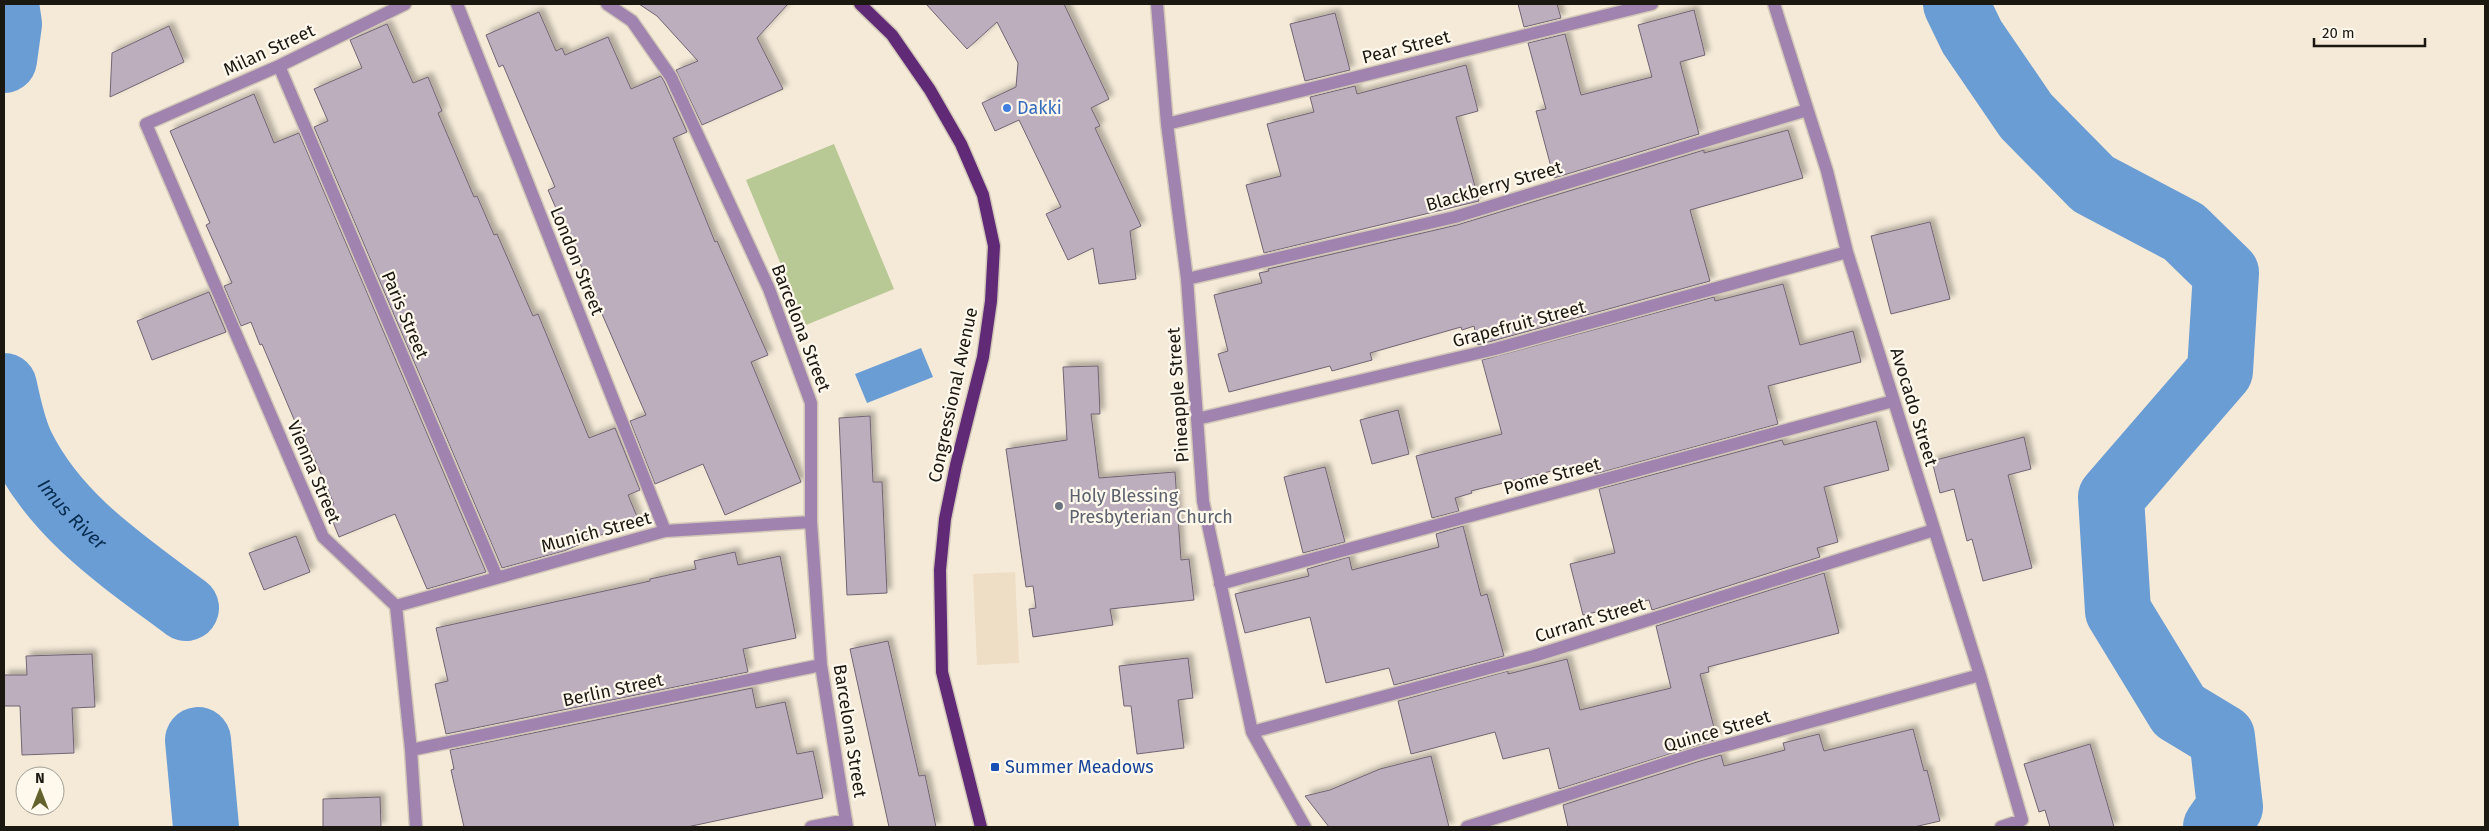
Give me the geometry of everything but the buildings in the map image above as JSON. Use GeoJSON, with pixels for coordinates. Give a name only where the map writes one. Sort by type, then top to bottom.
{"type":"FeatureCollection","features":[{"type":"Feature","properties":{"kind":"main road","name":"Congressional Avenue"},"geometry":{"type":"LineString","coordinates":[[860,4],[892,35],[930,90],[961,144],[984,195],[994,246],[991,302],[984,357],[956,465],[945,519],[940,570],[942,672],[981,827]]}},
{"type":"Feature","properties":{"kind":"street","name":"Milan Street"},"geometry":{"type":"LineString","coordinates":[[146,124],[279,66],[405,4]]}},
{"type":"Feature","properties":{"kind":"street","name":"London Street"},"geometry":{"type":"LineString","coordinates":[[457,4],[665,531]]}},
{"type":"Feature","properties":{"kind":"street","name":"Barcelona Street"},"geometry":{"type":"LineString","coordinates":[[607,4],[632,21],[671,77],[769,288],[812,403],[812,522],[821,665],[846,823]]}},
{"type":"Feature","properties":{"kind":"street","name":"Pineapple Street"},"geometry":{"type":"LineString","coordinates":[[1156,4],[1167,124],[1187,279],[1203,501],[1252,732],[1305,827]]}},
{"type":"Feature","properties":{"kind":"street","name":"Pear Street"},"geometry":{"type":"LineString","coordinates":[[1167,124],[1652,4]]}},
{"type":"Feature","properties":{"kind":"street","name":"Avocado Street"},"geometry":{"type":"LineString","coordinates":[[1774,4],[1826,170],[1848,252],[1893,401],[1980,675],[2022,820],[2002,827]]}},
{"type":"Feature","properties":{"kind":"street","name":"Paris Street"},"geometry":{"type":"LineString","coordinates":[[279,66],[498,577]]}},
{"type":"Feature","properties":{"kind":"street","name":"Blackberry Street"},"geometry":{"type":"LineString","coordinates":[[1187,279],[1455,217],[1807,110]]}},
{"type":"Feature","properties":{"kind":"street","name":"Vienna Street"},"geometry":{"type":"LineString","coordinates":[[146,124],[323,538],[396,606]]}},
{"type":"Feature","properties":{"kind":"street","name":"Grapefruit Street"},"geometry":{"type":"LineString","coordinates":[[1197,420],[1494,349],[1848,252]]}},
{"type":"Feature","properties":{"kind":"street","name":"Pome Street"},"geometry":{"type":"LineString","coordinates":[[1220,584],[1893,401]]}},
{"type":"Feature","properties":{"kind":"street","name":"Munich Street"},"geometry":{"type":"LineString","coordinates":[[396,606],[665,531],[812,522]]}},
{"type":"Feature","properties":{"kind":"street","name":"Currant Street"},"geometry":{"type":"LineString","coordinates":[[1252,732],[1534,656],[1934,530]]}},
{"type":"Feature","properties":{"kind":"street"},"geometry":{"type":"LineString","coordinates":[[396,606],[411,750],[416,827]]}},
{"type":"Feature","properties":{"kind":"street","name":"Berlin Street"},"geometry":{"type":"LineString","coordinates":[[411,750],[821,665]]}},
{"type":"Feature","properties":{"kind":"street","name":"Quince Street"},"geometry":{"type":"LineString","coordinates":[[1467,827],[1698,753],[1980,675]]}},
{"type":"Feature","properties":{"kind":"street"},"geometry":{"type":"LineString","coordinates":[[811,827],[846,823]]}},
{"type":"Feature","properties":{"kind":"shaded area"},"geometry":{"type":"Polygon","coordinates":[[[1015,572],[1019,663],[977,665],[973,574],[1015,572]]]}},
{"type":"Feature","properties":{"kind":"green space"},"geometry":{"type":"Polygon","coordinates":[[[834,144],[894,289],[806,325],[746,180],[834,144]]]}},
{"type":"Feature","properties":{"kind":"water"},"geometry":{"type":"Polygon","coordinates":[[[921,348],[933,377],[867,403],[855,374],[921,348]]]}},
{"type":"Feature","properties":{"kind":"waterway","name":"Imus River"},"geometry":{"type":"LineString","coordinates":[[4,60],[9,24],[6,4]]}},
{"type":"Feature","properties":{"kind":"waterway"},"geometry":{"type":"LineString","coordinates":[[1956,4],[1972,37],[2026,116],[2093,184],[2184,232],[2226,273],[2220,371],[2111,497],[2118,611],[2179,711],[2222,737],[2230,807],[2216,827]]}},
{"type":"Feature","properties":{"kind":"waterway","name":"Imus River"},"geometry":{"type":"LineString","coordinates":[[4,386],[13,424],[21,445],[36,471],[53,494],[72,516],[115,555],[186,608]]}},
{"type":"Feature","properties":{"kind":"waterway","name":"Imus River"},"geometry":{"type":"LineString","coordinates":[[198,740],[206,827]]}},
{"type":"Feature","properties":{"kind":"place","name":"Dakki"},"geometry":{"type":"Point","coordinates":[1007,108]}},
{"type":"Feature","properties":{"kind":"place","name":"Holy Blessing Presbyterian Church"},"geometry":{"type":"Point","coordinates":[1059,506]}},
{"type":"Feature","properties":{"kind":"place","name":"Summer Meadows"},"geometry":{"type":"Point","coordinates":[995,767]}}]}
